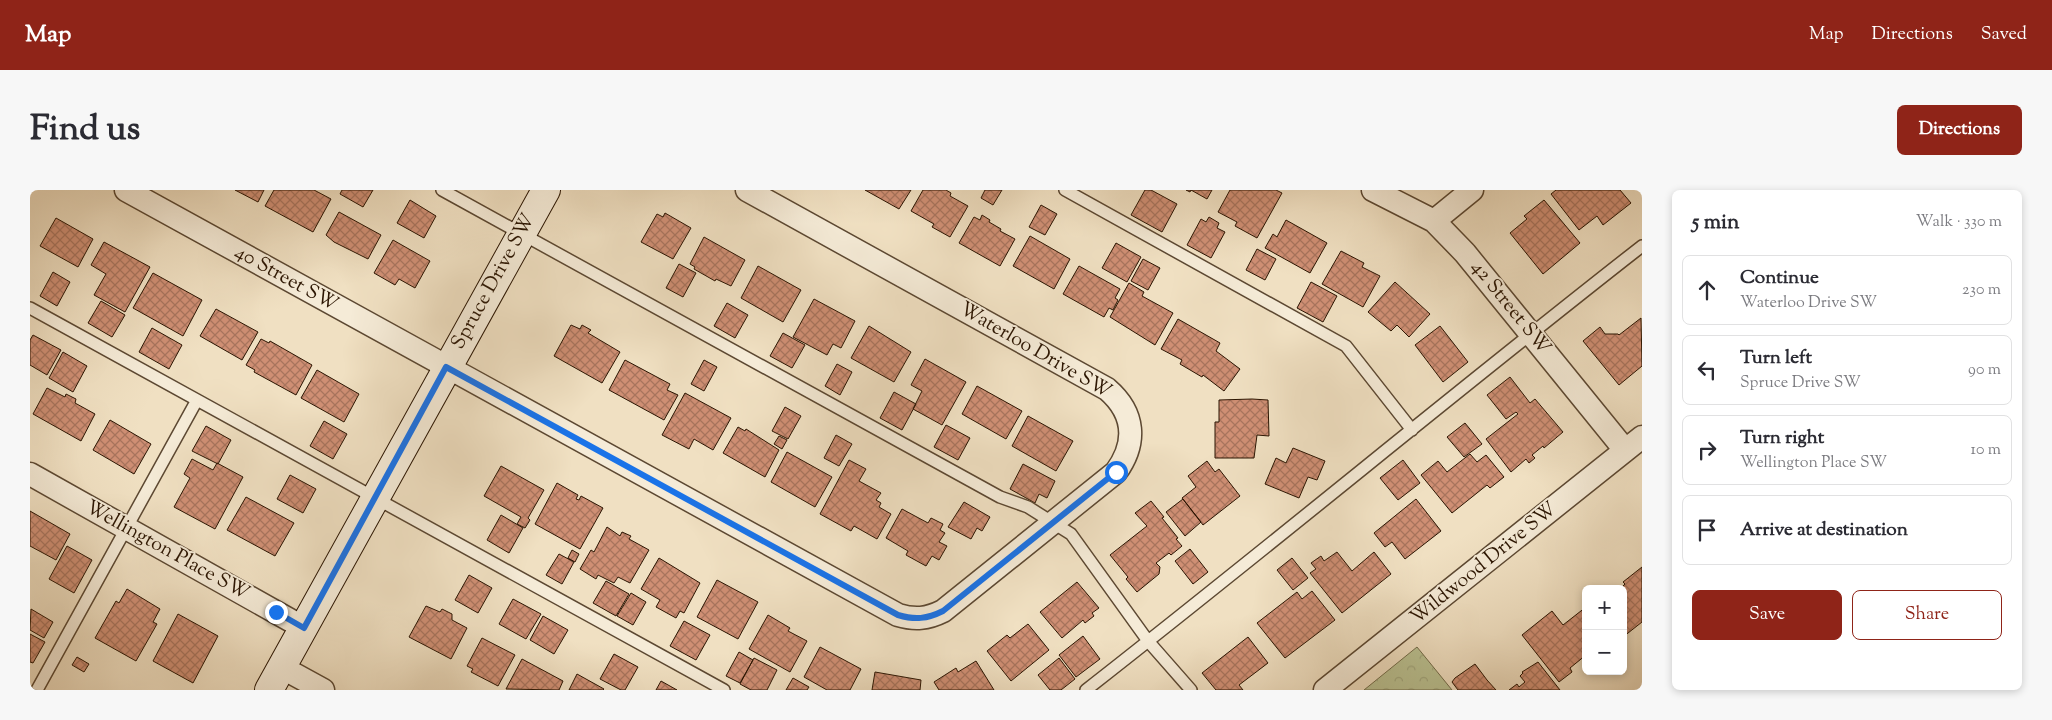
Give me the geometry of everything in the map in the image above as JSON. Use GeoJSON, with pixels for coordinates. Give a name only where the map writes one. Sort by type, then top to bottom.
{"type":"FeatureCollection","features":[{"type":"Feature","properties":{"kind":"street","name":"40 Street SW"},"geometry":{"type":"LineString","coordinates":[[126,190],[446,367]]}},
{"type":"Feature","properties":{"kind":"street","name":"Spruce Drive SW"},"geometry":{"type":"LineString","coordinates":[[275,678],[546,190]]}},
{"type":"Feature","properties":{"kind":"street","name":"Waterloo Drive SW"},"geometry":{"type":"LineString","coordinates":[[446,367],[898,615],[909,618],[921,619],[943,611],[1107,480],[1123,462],[1130,440],[1130,428],[1123,406],[1116,396],[1107,389],[747,190]]}},
{"type":"Feature","properties":{"kind":"street","name":"42 Street SW"},"geometry":{"type":"LineString","coordinates":[[1373,190],[1434,221],[1465,252],[1530,333],[1634,444]]}},
{"type":"Feature","properties":{"kind":"street"},"geometry":{"type":"LineString","coordinates":[[1434,221],[1472,190]]}},
{"type":"Feature","properties":{"kind":"street","name":"Wildwood Drive SW"},"geometry":{"type":"LineString","coordinates":[[1325,690],[1634,444]]}},
{"type":"Feature","properties":{"kind":"street","name":"Wellington Place SW"},"geometry":{"type":"LineString","coordinates":[[30,474],[304,628]]}},
{"type":"Feature","properties":{"kind":"street"},"geometry":{"type":"LineString","coordinates":[[275,678],[323,690]]}},
{"type":"Feature","properties":{"kind":"lane"},"geometry":{"type":"LineString","coordinates":[[442,190],[1000,498],[1028,506],[1071,534],[1148,641],[1191,690]]}},
{"type":"Feature","properties":{"kind":"lane"},"geometry":{"type":"LineString","coordinates":[[1065,190],[1346,346],[1412,430]]}},
{"type":"Feature","properties":{"kind":"lane"},"geometry":{"type":"LineString","coordinates":[[1086,690],[1412,430],[1530,333],[1642,246]]}},
{"type":"Feature","properties":{"kind":"lane"},"geometry":{"type":"LineString","coordinates":[[30,308],[724,690]]}},
{"type":"Feature","properties":{"kind":"lane"},"geometry":{"type":"LineString","coordinates":[[37,690],[127,530],[197,400]]}},
{"type":"Feature","properties":{"kind":"green space"},"geometry":{"type":"Polygon","coordinates":[[[1417,647],[1452,690],[1364,690],[1417,647]]]}},
{"type":"Feature","properties":{"kind":"building"},"geometry":{"type":"Polygon","coordinates":[[[235,190],[264,190],[258,202],[235,190]]]}},
{"type":"Feature","properties":{"kind":"building"},"geometry":{"type":"Polygon","coordinates":[[[274,190],[314,190],[331,199],[313,232],[265,206],[274,190]]]}},
{"type":"Feature","properties":{"kind":"building"},"geometry":{"type":"Polygon","coordinates":[[[342,190],[373,190],[363,207],[340,194],[342,190]]]}},
{"type":"Feature","properties":{"kind":"building"},"geometry":{"type":"Polygon","coordinates":[[[865,190],[911,190],[899,209],[865,190]]]}},
{"type":"Feature","properties":{"kind":"building"},"geometry":{"type":"Polygon","coordinates":[[[923,190],[946,190],[951,193],[950,196],[968,206],[950,237],[932,227],[934,224],[911,211],[923,190]]]}},
{"type":"Feature","properties":{"kind":"building"},"geometry":{"type":"Polygon","coordinates":[[[985,190],[1002,190],[993,205],[981,198],[985,190]]]}},
{"type":"Feature","properties":{"kind":"building"},"geometry":{"type":"Polygon","coordinates":[[[1145,190],[1151,190],[1177,204],[1162,232],[1131,215],[1145,190]]]}},
{"type":"Feature","properties":{"kind":"building"},"geometry":{"type":"Polygon","coordinates":[[[1191,190],[1212,190],[1207,199],[1191,190]]]}},
{"type":"Feature","properties":{"kind":"building"},"geometry":{"type":"Polygon","coordinates":[[[1230,190],[1276,190],[1282,193],[1257,238],[1235,226],[1237,222],[1218,212],[1230,190]]]}},
{"type":"Feature","properties":{"kind":"building"},"geometry":{"type":"Polygon","coordinates":[[[1556,190],[1620,190],[1631,203],[1603,225],[1597,216],[1579,230],[1551,194],[1556,190]]]}},
{"type":"Feature","properties":{"kind":"building"},"geometry":{"type":"Polygon","coordinates":[[[410,200],[436,216],[424,238],[397,223],[410,200]]]}},
{"type":"Feature","properties":{"kind":"building"},"geometry":{"type":"Polygon","coordinates":[[[1544,200],[1580,243],[1543,274],[1510,233],[1527,219],[1524,216],[1544,200]]]}},
{"type":"Feature","properties":{"kind":"building"},"geometry":{"type":"Polygon","coordinates":[[[1041,205],[1057,214],[1045,235],[1029,227],[1041,205]]]}},
{"type":"Feature","properties":{"kind":"building"},"geometry":{"type":"Polygon","coordinates":[[[339,212],[381,235],[368,259],[334,242],[326,235],[339,212]]]}},
{"type":"Feature","properties":{"kind":"building"},"geometry":{"type":"Polygon","coordinates":[[[665,213],[691,228],[673,259],[641,242],[657,214],[663,217],[665,213]]]}},
{"type":"Feature","properties":{"kind":"building"},"geometry":{"type":"Polygon","coordinates":[[[982,215],[1001,229],[1000,231],[1015,239],[1000,266],[959,243],[974,217],[980,220],[982,215]]]}},
{"type":"Feature","properties":{"kind":"building"},"geometry":{"type":"Polygon","coordinates":[[[1209,217],[1219,223],[1217,228],[1225,232],[1211,258],[1187,245],[1201,219],[1206,222],[1209,217]]]}},
{"type":"Feature","properties":{"kind":"building"},"geometry":{"type":"Polygon","coordinates":[[[56,218],[93,239],[78,267],[40,246],[56,218]]]}},
{"type":"Feature","properties":{"kind":"building"},"geometry":{"type":"Polygon","coordinates":[[[1286,220],[1327,243],[1310,273],[1265,248],[1273,234],[1277,237],[1286,220]]]}},
{"type":"Feature","properties":{"kind":"building"},"geometry":{"type":"Polygon","coordinates":[[[1030,236],[1070,259],[1054,289],[1013,266],[1030,236]]]}},
{"type":"Feature","properties":{"kind":"building"},"geometry":{"type":"Polygon","coordinates":[[[704,237],[745,260],[731,286],[716,279],[715,281],[694,269],[695,267],[690,264],[704,237]]]}},
{"type":"Feature","properties":{"kind":"building"},"geometry":{"type":"Polygon","coordinates":[[[393,240],[430,261],[415,288],[399,279],[395,285],[374,273],[393,240]]]}},
{"type":"Feature","properties":{"kind":"building"},"geometry":{"type":"Polygon","coordinates":[[[104,242],[150,267],[125,312],[94,295],[106,274],[91,265],[104,242]]]}},
{"type":"Feature","properties":{"kind":"building"},"geometry":{"type":"Polygon","coordinates":[[[1116,243],[1141,257],[1127,282],[1102,268],[1116,243]]]}},
{"type":"Feature","properties":{"kind":"building"},"geometry":{"type":"Polygon","coordinates":[[[1257,249],[1276,259],[1265,280],[1246,270],[1257,249]]]}},
{"type":"Feature","properties":{"kind":"building"},"geometry":{"type":"Polygon","coordinates":[[[1341,251],[1364,263],[1362,267],[1380,276],[1363,307],[1322,284],[1341,251]]]}},
{"type":"Feature","properties":{"kind":"building"},"geometry":{"type":"Polygon","coordinates":[[[1143,259],[1160,268],[1148,290],[1131,281],[1143,259]]]}},
{"type":"Feature","properties":{"kind":"building"},"geometry":{"type":"Polygon","coordinates":[[[679,264],[696,273],[683,297],[666,288],[679,264]]]}},
{"type":"Feature","properties":{"kind":"building"},"geometry":{"type":"Polygon","coordinates":[[[758,266],[801,290],[783,322],[741,298],[758,266]]]}},
{"type":"Feature","properties":{"kind":"building"},"geometry":{"type":"Polygon","coordinates":[[[1079,266],[1120,289],[1115,298],[1118,300],[1113,310],[1109,308],[1104,317],[1063,294],[1079,266]]]}},
{"type":"Feature","properties":{"kind":"building"},"geometry":{"type":"Polygon","coordinates":[[[53,272],[70,282],[57,306],[40,296],[53,272]]]}},
{"type":"Feature","properties":{"kind":"building"},"geometry":{"type":"Polygon","coordinates":[[[153,273],[202,300],[183,336],[133,308],[153,273]]]}},
{"type":"Feature","properties":{"kind":"building"},"geometry":{"type":"Polygon","coordinates":[[[1311,282],[1337,296],[1323,322],[1297,308],[1311,282]]]}},
{"type":"Feature","properties":{"kind":"building"},"geometry":{"type":"Polygon","coordinates":[[[1395,282],[1430,314],[1409,337],[1397,325],[1391,331],[1368,312],[1395,282]]]}},
{"type":"Feature","properties":{"kind":"building"},"geometry":{"type":"Polygon","coordinates":[[[1129,283],[1144,292],[1142,296],[1173,313],[1155,345],[1110,317],[1129,283]]]}},
{"type":"Feature","properties":{"kind":"building"},"geometry":{"type":"Polygon","coordinates":[[[814,299],[855,321],[841,348],[833,344],[827,355],[793,337],[814,299]]]}},
{"type":"Feature","properties":{"kind":"building"},"geometry":{"type":"Polygon","coordinates":[[[101,301],[125,315],[112,337],[88,323],[101,301]]]}},
{"type":"Feature","properties":{"kind":"building"},"geometry":{"type":"Polygon","coordinates":[[[727,303],[748,315],[735,338],[714,326],[727,303]]]}},
{"type":"Feature","properties":{"kind":"building"},"geometry":{"type":"Polygon","coordinates":[[[216,309],[258,332],[242,360],[200,336],[216,309]]]}},
{"type":"Feature","properties":{"kind":"building"},"geometry":{"type":"Polygon","coordinates":[[[1641,318],[1642,366],[1619,385],[1583,341],[1600,327],[1605,334],[1619,335],[1641,318]]]}},
{"type":"Feature","properties":{"kind":"building"},"geometry":{"type":"Polygon","coordinates":[[[1178,319],[1220,343],[1216,351],[1240,369],[1224,391],[1203,375],[1202,377],[1180,364],[1182,360],[1161,349],[1178,319]]]}},
{"type":"Feature","properties":{"kind":"building"},"geometry":{"type":"Polygon","coordinates":[[[571,325],[580,329],[582,325],[591,330],[588,333],[620,352],[602,383],[554,356],[571,325]]]}},
{"type":"Feature","properties":{"kind":"building"},"geometry":{"type":"Polygon","coordinates":[[[869,326],[911,352],[894,382],[851,358],[869,326]]]}},
{"type":"Feature","properties":{"kind":"building"},"geometry":{"type":"Polygon","coordinates":[[[1440,326],[1468,362],[1443,382],[1415,345],[1440,326]]]}},
{"type":"Feature","properties":{"kind":"building"},"geometry":{"type":"Polygon","coordinates":[[[152,328],[182,345],[169,369],[139,352],[152,328]]]}},
{"type":"Feature","properties":{"kind":"building"},"geometry":{"type":"Polygon","coordinates":[[[783,333],[805,345],[792,368],[770,356],[783,333]]]}},
{"type":"Feature","properties":{"kind":"building"},"geometry":{"type":"Polygon","coordinates":[[[33,335],[61,350],[47,375],[30,365],[30,340],[33,335]]]}},
{"type":"Feature","properties":{"kind":"building"},"geometry":{"type":"Polygon","coordinates":[[[261,339],[269,343],[270,341],[312,365],[296,395],[254,372],[255,370],[246,365],[261,339]]]}},
{"type":"Feature","properties":{"kind":"building"},"geometry":{"type":"Polygon","coordinates":[[[63,352],[87,366],[73,392],[49,378],[63,352]]]}},
{"type":"Feature","properties":{"kind":"building"},"geometry":{"type":"Polygon","coordinates":[[[925,359],[966,382],[942,425],[913,409],[922,391],[911,385],[925,359]]]}},
{"type":"Feature","properties":{"kind":"building"},"geometry":{"type":"Polygon","coordinates":[[[625,360],[670,384],[667,390],[678,395],[664,420],[609,390],[625,360]]]}},
{"type":"Feature","properties":{"kind":"building"},"geometry":{"type":"Polygon","coordinates":[[[704,360],[717,367],[704,391],[691,384],[704,360]]]}},
{"type":"Feature","properties":{"kind":"building"},"geometry":{"type":"Polygon","coordinates":[[[837,364],[852,372],[840,395],[825,386],[837,364]]]}},
{"type":"Feature","properties":{"kind":"building"},"geometry":{"type":"Polygon","coordinates":[[[317,370],[359,394],[344,422],[301,398],[317,370]]]}},
{"type":"Feature","properties":{"kind":"building"},"geometry":{"type":"Polygon","coordinates":[[[1510,377],[1530,403],[1535,399],[1563,432],[1544,448],[1543,446],[1532,455],[1535,458],[1529,463],[1526,459],[1511,472],[1486,439],[1518,414],[1516,412],[1506,419],[1487,395],[1510,377]]]}},
{"type":"Feature","properties":{"kind":"building"},"geometry":{"type":"Polygon","coordinates":[[[977,386],[1022,411],[1006,439],[962,414],[977,386]]]}},
{"type":"Feature","properties":{"kind":"building"},"geometry":{"type":"Polygon","coordinates":[[[47,388],[65,397],[66,394],[76,399],[75,403],[95,414],[81,441],[33,414],[47,388]]]}},
{"type":"Feature","properties":{"kind":"building"},"geometry":{"type":"Polygon","coordinates":[[[894,392],[916,404],[902,430],[880,418],[894,392]]]}},
{"type":"Feature","properties":{"kind":"building"},"geometry":{"type":"Polygon","coordinates":[[[685,393],[731,418],[713,450],[694,439],[689,449],[662,435],[685,393]]]}},
{"type":"Feature","properties":{"kind":"building"},"geometry":{"type":"Polygon","coordinates":[[[1219,400],[1268,400],[1269,436],[1257,435],[1254,458],[1215,458],[1215,422],[1219,422],[1219,400]]]}},
{"type":"Feature","properties":{"kind":"building"},"geometry":{"type":"Polygon","coordinates":[[[785,407],[801,416],[788,439],[772,431],[785,407]]]}},
{"type":"Feature","properties":{"kind":"building"},"geometry":{"type":"Polygon","coordinates":[[[1028,416],[1073,441],[1056,471],[1012,446],[1028,416]]]}},
{"type":"Feature","properties":{"kind":"building"},"geometry":{"type":"Polygon","coordinates":[[[110,420],[151,444],[134,474],[93,450],[110,420]]]}},
{"type":"Feature","properties":{"kind":"building"},"geometry":{"type":"Polygon","coordinates":[[[324,421],[347,434],[333,459],[310,446],[324,421]]]}},
{"type":"Feature","properties":{"kind":"building"},"geometry":{"type":"Polygon","coordinates":[[[1465,423],[1482,444],[1464,457],[1447,437],[1465,423]]]}},
{"type":"Feature","properties":{"kind":"building"},"geometry":{"type":"Polygon","coordinates":[[[946,425],[970,438],[958,460],[934,447],[946,425]]]}},
{"type":"Feature","properties":{"kind":"building"},"geometry":{"type":"Polygon","coordinates":[[[206,426],[231,440],[218,464],[192,451],[206,426]]]}},
{"type":"Feature","properties":{"kind":"building"},"geometry":{"type":"Polygon","coordinates":[[[738,427],[745,431],[746,429],[779,450],[765,477],[723,453],[738,427]]]}},
{"type":"Feature","properties":{"kind":"building"},"geometry":{"type":"Polygon","coordinates":[[[836,435],[852,444],[839,466],[824,458],[836,435]]]}},
{"type":"Feature","properties":{"kind":"building"},"geometry":{"type":"Polygon","coordinates":[[[779,436],[787,440],[782,449],[774,444],[779,436]]]}},
{"type":"Feature","properties":{"kind":"building"},"geometry":{"type":"Polygon","coordinates":[[[1293,448],[1325,461],[1317,480],[1308,477],[1299,498],[1265,484],[1276,458],[1286,463],[1293,448]]]}},
{"type":"Feature","properties":{"kind":"building"},"geometry":{"type":"Polygon","coordinates":[[[787,452],[832,477],[815,507],[771,482],[787,452]]]}},
{"type":"Feature","properties":{"kind":"building"},"geometry":{"type":"Polygon","coordinates":[[[1470,454],[1477,462],[1486,455],[1504,477],[1490,488],[1487,485],[1452,513],[1421,475],[1438,461],[1447,472],[1470,454]]]}},
{"type":"Feature","properties":{"kind":"building"},"geometry":{"type":"Polygon","coordinates":[[[192,459],[213,470],[217,463],[243,477],[215,529],[174,507],[190,478],[184,474],[192,459]]]}},
{"type":"Feature","properties":{"kind":"building"},"geometry":{"type":"Polygon","coordinates":[[[849,460],[866,469],[859,481],[881,493],[876,500],[881,503],[879,507],[891,514],[877,539],[854,526],[851,531],[820,514],[849,460]]]}},
{"type":"Feature","properties":{"kind":"building"},"geometry":{"type":"Polygon","coordinates":[[[1403,460],[1420,483],[1398,500],[1380,478],[1403,460]]]}},
{"type":"Feature","properties":{"kind":"building"},"geometry":{"type":"Polygon","coordinates":[[[1207,461],[1215,472],[1219,469],[1240,496],[1203,525],[1182,498],[1196,487],[1188,476],[1207,461]]]}},
{"type":"Feature","properties":{"kind":"building"},"geometry":{"type":"Polygon","coordinates":[[[1023,464],[1055,481],[1047,498],[1039,494],[1035,503],[1010,489],[1023,464]]]}},
{"type":"Feature","properties":{"kind":"building"},"geometry":{"type":"Polygon","coordinates":[[[501,466],[544,490],[528,518],[530,520],[525,528],[517,524],[521,517],[484,496],[501,466]]]}},
{"type":"Feature","properties":{"kind":"building"},"geometry":{"type":"Polygon","coordinates":[[[290,475],[316,489],[303,513],[277,499],[290,475]]]}},
{"type":"Feature","properties":{"kind":"building"},"geometry":{"type":"Polygon","coordinates":[[[557,483],[578,495],[576,499],[579,500],[581,496],[603,508],[580,549],[535,524],[557,483]]]}},
{"type":"Feature","properties":{"kind":"building"},"geometry":{"type":"Polygon","coordinates":[[[246,497],[294,523],[275,556],[227,530],[246,497]]]}},
{"type":"Feature","properties":{"kind":"building"},"geometry":{"type":"Polygon","coordinates":[[[1183,499],[1201,522],[1185,536],[1166,512],[1183,499]]]}},
{"type":"Feature","properties":{"kind":"building"},"geometry":{"type":"Polygon","coordinates":[[[1416,499],[1441,531],[1405,559],[1392,542],[1385,547],[1374,533],[1416,499]]]}},
{"type":"Feature","properties":{"kind":"building"},"geometry":{"type":"Polygon","coordinates":[[[1151,501],[1164,517],[1162,518],[1182,546],[1171,555],[1169,553],[1156,563],[1160,567],[1159,574],[1137,592],[1126,579],[1128,577],[1110,555],[1147,526],[1135,513],[1151,501]]]}},
{"type":"Feature","properties":{"kind":"building"},"geometry":{"type":"Polygon","coordinates":[[[964,502],[990,517],[982,531],[977,528],[971,539],[948,527],[964,502]]]}},
{"type":"Feature","properties":{"kind":"building"},"geometry":{"type":"Polygon","coordinates":[[[902,509],[928,523],[931,518],[943,524],[940,530],[945,533],[939,542],[947,546],[939,560],[932,556],[926,566],[906,555],[908,551],[886,538],[902,509]]]}},
{"type":"Feature","properties":{"kind":"building"},"geometry":{"type":"Polygon","coordinates":[[[30,511],[70,534],[56,560],[30,546],[30,511]]]}},
{"type":"Feature","properties":{"kind":"building"},"geometry":{"type":"Polygon","coordinates":[[[501,515],[523,528],[509,553],[487,540],[501,515]]]}},
{"type":"Feature","properties":{"kind":"building"},"geometry":{"type":"Polygon","coordinates":[[[607,527],[620,536],[622,532],[631,536],[629,539],[649,550],[630,583],[618,577],[614,583],[598,575],[596,579],[580,569],[591,550],[594,552],[607,527]]]}},
{"type":"Feature","properties":{"kind":"building"},"geometry":{"type":"Polygon","coordinates":[[[67,546],[92,560],[74,593],[49,579],[67,546]]]}},
{"type":"Feature","properties":{"kind":"building"},"geometry":{"type":"Polygon","coordinates":[[[1190,549],[1208,572],[1193,584],[1175,561],[1190,549]]]}},
{"type":"Feature","properties":{"kind":"building"},"geometry":{"type":"Polygon","coordinates":[[[572,550],[579,554],[575,562],[568,558],[572,550]]]}},
{"type":"Feature","properties":{"kind":"building"},"geometry":{"type":"Polygon","coordinates":[[[1337,552],[1352,571],[1374,552],[1391,574],[1342,613],[1310,573],[1316,569],[1311,563],[1321,556],[1324,561],[1337,552]]]}},
{"type":"Feature","properties":{"kind":"building"},"geometry":{"type":"Polygon","coordinates":[[[559,554],[574,562],[562,584],[546,575],[559,554]]]}},
{"type":"Feature","properties":{"kind":"building"},"geometry":{"type":"Polygon","coordinates":[[[659,558],[700,583],[684,613],[680,611],[676,618],[656,607],[660,600],[641,589],[659,558]]]}},
{"type":"Feature","properties":{"kind":"building"},"geometry":{"type":"Polygon","coordinates":[[[1292,558],[1308,578],[1293,590],[1277,570],[1292,558]]]}},
{"type":"Feature","properties":{"kind":"building"},"geometry":{"type":"Polygon","coordinates":[[[1642,567],[1642,622],[1627,634],[1627,585],[1624,585],[1623,582],[1642,567]]]}},
{"type":"Feature","properties":{"kind":"building"},"geometry":{"type":"Polygon","coordinates":[[[469,575],[492,588],[478,613],[455,600],[469,575]]]}},
{"type":"Feature","properties":{"kind":"building"},"geometry":{"type":"Polygon","coordinates":[[[717,580],[758,602],[738,639],[697,617],[717,580]]]}},
{"type":"Feature","properties":{"kind":"building"},"geometry":{"type":"Polygon","coordinates":[[[606,581],[629,594],[616,616],[593,603],[606,581]]]}},
{"type":"Feature","properties":{"kind":"building"},"geometry":{"type":"Polygon","coordinates":[[[1077,582],[1099,608],[1092,613],[1094,616],[1085,623],[1083,620],[1062,638],[1040,612],[1077,582]]]}},
{"type":"Feature","properties":{"kind":"building"},"geometry":{"type":"Polygon","coordinates":[[[127,589],[160,609],[153,622],[157,624],[136,661],[95,638],[116,601],[119,603],[127,589]]]}},
{"type":"Feature","properties":{"kind":"building"},"geometry":{"type":"Polygon","coordinates":[[[1312,591],[1335,620],[1285,658],[1257,623],[1297,592],[1302,599],[1312,591]]]}},
{"type":"Feature","properties":{"kind":"building"},"geometry":{"type":"Polygon","coordinates":[[[631,593],[646,602],[633,625],[617,616],[631,593]]]}},
{"type":"Feature","properties":{"kind":"building"},"geometry":{"type":"Polygon","coordinates":[[[513,599],[541,614],[526,639],[499,624],[513,599]]]}},
{"type":"Feature","properties":{"kind":"building"},"geometry":{"type":"Polygon","coordinates":[[[426,606],[440,612],[442,609],[452,614],[452,620],[467,628],[451,659],[409,637],[426,606]]]}},
{"type":"Feature","properties":{"kind":"building"},"geometry":{"type":"Polygon","coordinates":[[[31,609],[53,622],[44,638],[30,630],[31,609]]]}},
{"type":"Feature","properties":{"kind":"building"},"geometry":{"type":"Polygon","coordinates":[[[1582,610],[1582,658],[1570,668],[1572,672],[1559,682],[1522,635],[1552,611],[1563,625],[1582,610]]]}},
{"type":"Feature","properties":{"kind":"building"},"geometry":{"type":"Polygon","coordinates":[[[178,614],[218,636],[193,683],[153,661],[178,614]]]}},
{"type":"Feature","properties":{"kind":"building"},"geometry":{"type":"Polygon","coordinates":[[[768,615],[790,628],[788,631],[807,641],[790,672],[749,649],[768,615]]]}},
{"type":"Feature","properties":{"kind":"building"},"geometry":{"type":"Polygon","coordinates":[[[543,616],[568,630],[554,654],[530,640],[543,616]]]}},
{"type":"Feature","properties":{"kind":"building"},"geometry":{"type":"Polygon","coordinates":[[[684,621],[710,635],[696,660],[670,646],[684,621]]]}},
{"type":"Feature","properties":{"kind":"building"},"geometry":{"type":"Polygon","coordinates":[[[1028,624],[1049,650],[1011,681],[987,651],[1007,635],[1010,638],[1028,624]]]}},
{"type":"Feature","properties":{"kind":"building"},"geometry":{"type":"Polygon","coordinates":[[[30,634],[45,642],[33,663],[30,662],[30,634]]]}},
{"type":"Feature","properties":{"kind":"building"},"geometry":{"type":"Polygon","coordinates":[[[1083,636],[1100,659],[1076,677],[1059,655],[1083,636]]]}},
{"type":"Feature","properties":{"kind":"building"},"geometry":{"type":"Polygon","coordinates":[[[1248,637],[1268,663],[1239,685],[1243,690],[1216,690],[1202,673],[1248,637]]]}},
{"type":"Feature","properties":{"kind":"building"},"geometry":{"type":"Polygon","coordinates":[[[482,638],[515,655],[498,686],[471,672],[473,669],[467,666],[482,638]]]}},
{"type":"Feature","properties":{"kind":"building"},"geometry":{"type":"Polygon","coordinates":[[[820,647],[861,669],[850,690],[827,690],[804,677],[820,647]]]}},
{"type":"Feature","properties":{"kind":"building"},"geometry":{"type":"Polygon","coordinates":[[[739,652],[753,660],[740,683],[726,676],[739,652]]]}},
{"type":"Feature","properties":{"kind":"building"},"geometry":{"type":"Polygon","coordinates":[[[614,654],[638,667],[625,690],[621,690],[600,679],[614,654]]]}},
{"type":"Feature","properties":{"kind":"building"},"geometry":{"type":"Polygon","coordinates":[[[77,657],[89,664],[84,672],[72,665],[77,657]]]}},
{"type":"Feature","properties":{"kind":"building"},"geometry":{"type":"Polygon","coordinates":[[[754,658],[777,670],[767,690],[751,690],[740,684],[754,658]]]}},
{"type":"Feature","properties":{"kind":"building"},"geometry":{"type":"Polygon","coordinates":[[[1059,658],[1075,679],[1061,690],[1050,690],[1038,675],[1059,658]]]}},
{"type":"Feature","properties":{"kind":"building"},"geometry":{"type":"Polygon","coordinates":[[[522,659],[563,681],[559,690],[506,689],[522,659]]]}},
{"type":"Feature","properties":{"kind":"building"},"geometry":{"type":"Polygon","coordinates":[[[976,661],[994,690],[939,690],[934,682],[956,668],[958,672],[976,661]]]}},
{"type":"Feature","properties":{"kind":"building"},"geometry":{"type":"Polygon","coordinates":[[[1538,662],[1560,690],[1509,690],[1517,684],[1519,687],[1525,682],[1520,676],[1522,672],[1538,662]]]}},
{"type":"Feature","properties":{"kind":"building"},"geometry":{"type":"Polygon","coordinates":[[[1475,664],[1496,690],[1458,690],[1452,682],[1475,664]]]}},
{"type":"Feature","properties":{"kind":"building"},"geometry":{"type":"Polygon","coordinates":[[[875,672],[921,680],[920,690],[872,690],[875,672]]]}},
{"type":"Feature","properties":{"kind":"building"},"geometry":{"type":"Polygon","coordinates":[[[577,674],[604,689],[569,690],[577,674]]]}},
{"type":"Feature","properties":{"kind":"building"},"geometry":{"type":"Polygon","coordinates":[[[793,678],[809,687],[807,690],[786,690],[793,678]]]}},
{"type":"Feature","properties":{"kind":"building"},"geometry":{"type":"Polygon","coordinates":[[[661,681],[677,690],[656,690],[661,681]]]}},
{"type":"Feature","properties":{"kind":"route"},"geometry":{"type":"LineString","coordinates":[[276,612],[304,628],[446,367],[898,615],[909,618],[921,619],[943,611],[1116,472]]}}]}
